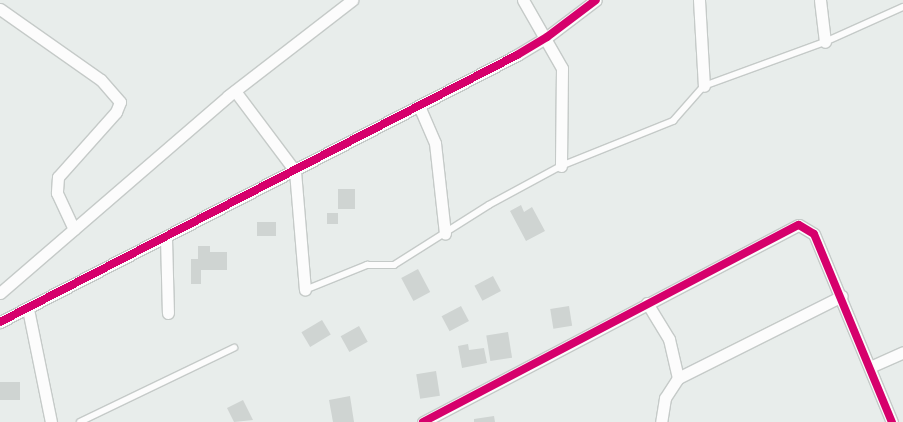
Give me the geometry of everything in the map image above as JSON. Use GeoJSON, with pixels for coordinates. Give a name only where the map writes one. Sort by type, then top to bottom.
{"type":"FeatureCollection","features":[{"type":"Feature","properties":{"kind":"street"},"geometry":{"type":"LineString","coordinates":[[0,293],[235,91],[352,0]]}},
{"type":"Feature","properties":{"kind":"street"},"geometry":{"type":"LineString","coordinates":[[524,0],[547,38],[562,68],[561,166]]}},
{"type":"Feature","properties":{"kind":"street"},"geometry":{"type":"LineString","coordinates":[[0,322],[166,238],[547,38],[596,0]]}},
{"type":"Feature","properties":{"kind":"street"},"geometry":{"type":"LineString","coordinates":[[698,0],[704,86]]}},
{"type":"Feature","properties":{"kind":"street"},"geometry":{"type":"LineString","coordinates":[[820,0],[825,42]]}},
{"type":"Feature","properties":{"kind":"street"},"geometry":{"type":"LineString","coordinates":[[0,9],[101,80],[120,102],[116,112],[58,177],[57,193],[74,229]]}},
{"type":"Feature","properties":{"kind":"street"},"geometry":{"type":"LineString","coordinates":[[235,91],[295,171],[305,290]]}},
{"type":"Feature","properties":{"kind":"street"},"geometry":{"type":"LineString","coordinates":[[419,106],[434,143],[445,233]]}},
{"type":"Feature","properties":{"kind":"street"},"geometry":{"type":"LineString","coordinates":[[423,422],[646,303],[799,225],[814,234],[842,296],[892,422]]}},
{"type":"Feature","properties":{"kind":"street"},"geometry":{"type":"LineString","coordinates":[[166,238],[168,313]]}},
{"type":"Feature","properties":{"kind":"street"},"geometry":{"type":"LineString","coordinates":[[661,422],[665,398],[678,378],[842,296]]}},
{"type":"Feature","properties":{"kind":"street"},"geometry":{"type":"LineString","coordinates":[[646,303],[669,339],[678,378]]}},
{"type":"Feature","properties":{"kind":"street"},"geometry":{"type":"LineString","coordinates":[[28,309],[51,422]]}},
{"type":"Feature","properties":{"kind":"street"},"geometry":{"type":"LineString","coordinates":[[870,366],[903,352]]}},
{"type":"Feature","properties":{"kind":"lane"},"geometry":{"type":"LineString","coordinates":[[305,290],[367,265],[394,265],[445,233],[561,166],[673,121],[704,86],[825,42],[903,7]]}},
{"type":"Feature","properties":{"kind":"lane"},"geometry":{"type":"LineString","coordinates":[[80,422],[234,348]]}},
{"type":"Feature","properties":{"kind":"building"},"geometry":{"type":"Polygon","coordinates":[[[338,189],[355,189],[355,209],[338,209],[338,189]]]}},
{"type":"Feature","properties":{"kind":"building"},"geometry":{"type":"Polygon","coordinates":[[[521,205],[524,212],[532,207],[545,231],[526,241],[510,211],[521,205]]]}},
{"type":"Feature","properties":{"kind":"building"},"geometry":{"type":"Polygon","coordinates":[[[327,213],[338,213],[338,224],[327,224],[327,213]]]}},
{"type":"Feature","properties":{"kind":"building"},"geometry":{"type":"Polygon","coordinates":[[[257,222],[276,222],[276,236],[257,236],[257,222]]]}},
{"type":"Feature","properties":{"kind":"building"},"geometry":{"type":"Polygon","coordinates":[[[198,246],[210,246],[210,252],[227,252],[227,270],[201,270],[201,284],[191,284],[191,259],[198,259],[198,246]]]}},
{"type":"Feature","properties":{"kind":"building"},"geometry":{"type":"Polygon","coordinates":[[[418,269],[430,292],[413,301],[401,278],[418,269]]]}},
{"type":"Feature","properties":{"kind":"building"},"geometry":{"type":"Polygon","coordinates":[[[493,276],[501,291],[482,301],[474,286],[493,276]]]}},
{"type":"Feature","properties":{"kind":"building"},"geometry":{"type":"Polygon","coordinates":[[[461,306],[469,321],[450,331],[442,316],[461,306]]]}},
{"type":"Feature","properties":{"kind":"building"},"geometry":{"type":"Polygon","coordinates":[[[569,306],[572,326],[553,329],[550,309],[569,306]]]}},
{"type":"Feature","properties":{"kind":"building"},"geometry":{"type":"Polygon","coordinates":[[[322,320],[331,335],[310,347],[301,332],[322,320]]]}},
{"type":"Feature","properties":{"kind":"building"},"geometry":{"type":"Polygon","coordinates":[[[359,326],[368,342],[349,352],[341,336],[359,326]]]}},
{"type":"Feature","properties":{"kind":"building"},"geometry":{"type":"Polygon","coordinates":[[[508,332],[512,358],[490,361],[486,335],[508,332]]]}},
{"type":"Feature","properties":{"kind":"building"},"geometry":{"type":"Polygon","coordinates":[[[468,344],[469,350],[484,348],[487,363],[462,368],[458,346],[468,344]]]}},
{"type":"Feature","properties":{"kind":"building"},"geometry":{"type":"Polygon","coordinates":[[[436,371],[440,396],[420,399],[416,374],[436,371]]]}},
{"type":"Feature","properties":{"kind":"building"},"geometry":{"type":"Polygon","coordinates":[[[0,382],[20,382],[20,400],[0,400],[0,382]]]}},
{"type":"Feature","properties":{"kind":"building"},"geometry":{"type":"Polygon","coordinates":[[[350,396],[354,422],[333,422],[329,400],[350,396]]]}},
{"type":"Feature","properties":{"kind":"building"},"geometry":{"type":"Polygon","coordinates":[[[243,400],[253,420],[234,422],[227,408],[243,400]]]}},
{"type":"Feature","properties":{"kind":"building"},"geometry":{"type":"Polygon","coordinates":[[[494,416],[495,422],[474,422],[474,419],[494,416]]]}},
{"type":"Feature","properties":{"kind":"cycle path"},"geometry":{"type":"LineString","coordinates":[[0,322],[517,55],[547,37],[596,0]]}},
{"type":"Feature","properties":{"kind":"cycle path"},"geometry":{"type":"LineString","coordinates":[[423,422],[799,225],[814,234],[892,422]]}}]}
